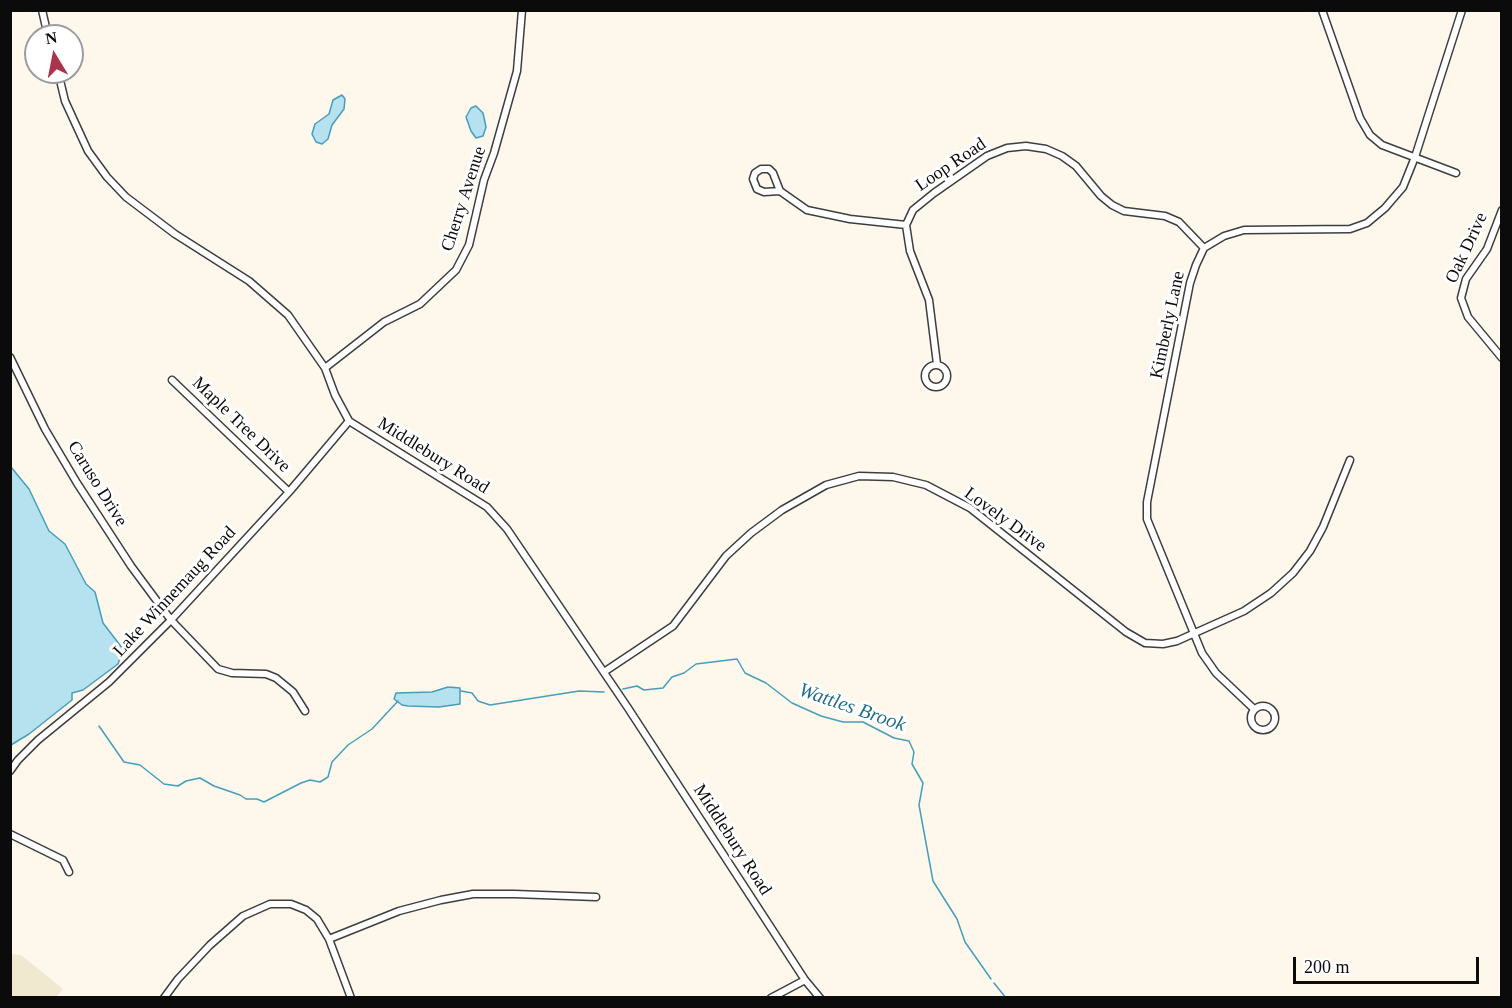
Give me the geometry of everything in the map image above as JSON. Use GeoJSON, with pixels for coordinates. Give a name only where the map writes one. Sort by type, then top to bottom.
{"type":"FeatureCollection","features":[{"type":"Feature","properties":{"kind":"street","name":"Cherry Avenue"},"geometry":{"type":"LineString","coordinates":[[325,368],[384,322],[420,304],[456,270],[469,245],[484,180],[517,71],[522,10]]}},
{"type":"Feature","properties":{"kind":"street"},"geometry":{"type":"LineString","coordinates":[[1322,10],[1359,118],[1370,135],[1382,145],[1456,172]]}},
{"type":"Feature","properties":{"kind":"street"},"geometry":{"type":"LineString","coordinates":[[1204,248],[1224,236],[1244,230],[1350,229],[1367,223],[1385,208],[1403,187],[1415,157],[1462,10]]}},
{"type":"Feature","properties":{"kind":"street","name":"Middlebury Road"},"geometry":{"type":"LineString","coordinates":[[61,84],[65,101],[88,151],[119,190],[142,212],[249,281],[288,315],[325,368],[335,395],[349,421],[487,507],[507,529],[604,672],[805,980],[820,998]]}},
{"type":"Feature","properties":{"kind":"street","name":"Loop Road"},"geometry":{"type":"LineString","coordinates":[[906,225],[914,210],[987,156],[1007,148],[1026,146],[1046,149],[1062,156],[1076,166],[1101,196],[1124,211],[1166,216],[1179,222],[1204,248]]}},
{"type":"Feature","properties":{"kind":"street"},"geometry":{"type":"LineString","coordinates":[[780,191],[764,192],[757,189],[753,179],[755,173],[761,169],[769,169],[780,191],[807,210],[850,219],[906,225],[910,251],[929,300],[937,364]]}},
{"type":"Feature","properties":{"kind":"street","name":"Oak Drive"},"geometry":{"type":"LineString","coordinates":[[1502,210],[1487,249],[1466,279],[1461,298],[1468,317],[1502,358]]}},
{"type":"Feature","properties":{"kind":"street","name":"Kimberly Lane"},"geometry":{"type":"LineString","coordinates":[[1204,248],[1190,283],[1147,502],[1147,519],[1154,541],[1202,653],[1216,673],[1254,710]]}},
{"type":"Feature","properties":{"kind":"street","name":"Caruso Drive"},"geometry":{"type":"LineString","coordinates":[[10,357],[45,429],[77,483],[131,566],[171,620],[218,669],[232,673],[266,674],[276,678],[293,692],[305,711]]}},
{"type":"Feature","properties":{"kind":"street","name":"Maple Tree Drive"},"geometry":{"type":"LineString","coordinates":[[172,380],[289,492]]}},
{"type":"Feature","properties":{"kind":"street","name":"Lake Winnemaug Road"},"geometry":{"type":"LineString","coordinates":[[10,771],[38,741],[109,682],[171,620],[289,492],[349,421]]}},
{"type":"Feature","properties":{"kind":"street","name":"Lovely Drive"},"geometry":{"type":"LineString","coordinates":[[604,672],[673,626],[726,556],[751,533],[782,510],[826,485],[859,476],[892,477],[926,485],[970,508],[1126,632],[1145,643],[1163,644],[1195,634],[1244,610],[1271,593],[1293,573],[1310,551],[1323,526],[1350,460]]}},
{"type":"Feature","properties":{"kind":"street","name":"Kimberly Lane"},"geometry":{"type":"LineString","coordinates":[[1260,706],[1271,708],[1275,718],[1270,728],[1259,730],[1253,725],[1251,716],[1254,710],[1260,706]]}},
{"type":"Feature","properties":{"kind":"street"},"geometry":{"type":"LineString","coordinates":[[10,834],[63,860],[69,872]]}},
{"type":"Feature","properties":{"kind":"street"},"geometry":{"type":"LineString","coordinates":[[328,939],[399,911],[473,894],[597,897]]}},
{"type":"Feature","properties":{"kind":"street"},"geometry":{"type":"LineString","coordinates":[[164,998],[178,979],[228,929],[243,916],[270,904],[291,904],[306,910],[316,919],[328,939],[351,998]]}},
{"type":"Feature","properties":{"kind":"street"},"geometry":{"type":"LineString","coordinates":[[771,998],[805,980]]}},
{"type":"Feature","properties":{"kind":"shaded area"},"geometry":{"type":"Polygon","coordinates":[[[11,954],[21,955],[63,989],[56,997],[11,997],[11,954]]]}},
{"type":"Feature","properties":{"kind":"water"},"geometry":{"type":"Polygon","coordinates":[[[342,95],[345,99],[344,109],[332,125],[328,139],[322,144],[316,142],[312,134],[315,124],[329,114],[333,100],[342,95]]]}},
{"type":"Feature","properties":{"kind":"water"},"geometry":{"type":"Polygon","coordinates":[[[476,106],[483,113],[486,127],[483,136],[476,138],[466,117],[471,108],[476,106]]]}},
{"type":"Feature","properties":{"kind":"water"},"geometry":{"type":"Polygon","coordinates":[[[11,467],[29,489],[49,531],[65,544],[86,584],[95,592],[103,623],[123,649],[118,664],[83,690],[72,693],[72,700],[29,734],[11,745],[11,467]]]}},
{"type":"Feature","properties":{"kind":"water"},"geometry":{"type":"Polygon","coordinates":[[[448,687],[460,688],[460,704],[439,707],[408,706],[394,699],[396,693],[432,692],[448,687]]]}},
{"type":"Feature","properties":{"kind":"waterway","name":"Wattles Brook"},"geometry":{"type":"LineString","coordinates":[[623,689],[637,686],[644,690],[663,688],[672,677],[684,673],[696,664],[737,659],[745,673],[766,683],[792,703],[821,716],[843,722],[863,722],[894,738],[909,741],[914,752],[912,764],[923,783],[919,805],[933,881],[957,919],[965,942],[991,979]]}},
{"type":"Feature","properties":{"kind":"waterway","name":"Wattles Brook"},"geometry":{"type":"LineString","coordinates":[[461,691],[472,693],[478,701],[490,705],[579,691],[604,692]]}},
{"type":"Feature","properties":{"kind":"waterway","name":"Wattles Brook"},"geometry":{"type":"LineString","coordinates":[[99,726],[124,762],[140,765],[164,784],[178,786],[186,781],[200,778],[246,799],[257,799],[264,802],[301,783],[310,780],[320,782],[328,777],[332,762],[348,745],[372,729],[398,701]]}},
{"type":"Feature","properties":{"kind":"waterway","name":"Wattles Brook"},"geometry":{"type":"LineString","coordinates":[[994,983],[1006,998]]}},
{"type":"Feature","properties":{"kind":"waterway","name":"Wattles Brook"},"geometry":{"type":"LineString","coordinates":[[1014,998],[1026,998]]}}]}
